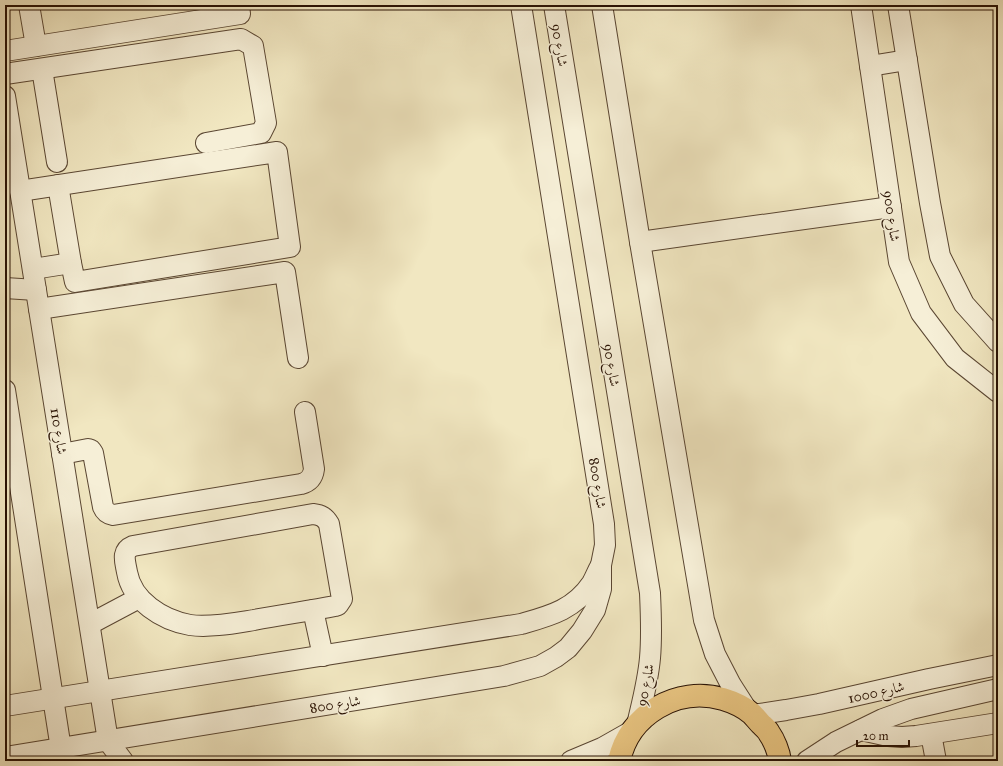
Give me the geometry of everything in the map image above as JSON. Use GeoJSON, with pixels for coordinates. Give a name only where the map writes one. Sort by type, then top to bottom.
{"type":"FeatureCollection","features":[{"type":"Feature","properties":{"kind":"main road"},"geometry":{"type":"LineString","coordinates":[[618,758],[634,728],[649,713],[664,704],[681,698],[698,696],[715,697],[732,702],[750,712],[769,733],[779,754],[780,761]]}},
{"type":"Feature","properties":{"kind":"street"},"geometry":{"type":"LineString","coordinates":[[29,5],[36,46]]}},
{"type":"Feature","properties":{"kind":"street"},"geometry":{"type":"LineString","coordinates":[[5,51],[240,14],[238,5]]}},
{"type":"Feature","properties":{"kind":"street","name":"شارع 800"},"geometry":{"type":"LineString","coordinates":[[5,758],[61,755],[108,741],[504,676],[540,666],[556,657],[568,648],[582,631],[595,610],[601,589],[601,565],[605,545],[604,524],[521,5]]}},
{"type":"Feature","properties":{"kind":"street","name":"شارع 90"},"geometry":{"type":"LineString","coordinates":[[554,5],[650,600],[652,626],[650,659],[644,692],[634,728]]}},
{"type":"Feature","properties":{"kind":"street"},"geometry":{"type":"LineString","coordinates":[[602,5],[640,242],[704,620],[715,654],[731,685],[750,712]]}},
{"type":"Feature","properties":{"kind":"street","name":"شارع 900"},"geometry":{"type":"LineString","coordinates":[[861,5],[899,262],[921,313],[955,358],[998,392]]}},
{"type":"Feature","properties":{"kind":"street"},"geometry":{"type":"LineString","coordinates":[[898,5],[940,256],[964,304],[998,342]]}},
{"type":"Feature","properties":{"kind":"street"},"geometry":{"type":"LineString","coordinates":[[5,74],[241,39],[253,46],[266,123],[262,133],[206,143]]}},
{"type":"Feature","properties":{"kind":"street"},"geometry":{"type":"LineString","coordinates":[[870,66],[907,60]]}},
{"type":"Feature","properties":{"kind":"street"},"geometry":{"type":"LineString","coordinates":[[42,68],[57,162]]}},
{"type":"Feature","properties":{"kind":"street","name":"شارع 110"},"geometry":{"type":"LineString","coordinates":[[5,96],[14,182],[33,269],[108,741],[123,761]]}},
{"type":"Feature","properties":{"kind":"street"},"geometry":{"type":"LineString","coordinates":[[14,182],[58,185],[277,152],[290,247],[75,282],[58,185]]}},
{"type":"Feature","properties":{"kind":"street"},"geometry":{"type":"LineString","coordinates":[[640,242],[891,207]]}},
{"type":"Feature","properties":{"kind":"street"},"geometry":{"type":"LineString","coordinates":[[33,269],[71,262]]}},
{"type":"Feature","properties":{"kind":"street"},"geometry":{"type":"LineString","coordinates":[[39,309],[285,272],[298,358]]}},
{"type":"Feature","properties":{"kind":"street"},"geometry":{"type":"LineString","coordinates":[[5,288],[36,290]]}},
{"type":"Feature","properties":{"kind":"street"},"geometry":{"type":"LineString","coordinates":[[5,390],[61,755]]}},
{"type":"Feature","properties":{"kind":"street"},"geometry":{"type":"LineString","coordinates":[[585,402],[618,397]]}},
{"type":"Feature","properties":{"kind":"street"},"geometry":{"type":"LineString","coordinates":[[62,454],[88,449],[91,450],[93,453],[103,507],[106,512],[113,515],[301,484],[310,480],[314,469],[305,412]]}},
{"type":"Feature","properties":{"kind":"street"},"geometry":{"type":"LineString","coordinates":[[313,514],[323,516],[329,524],[342,599],[338,605],[230,624],[191,625],[172,621],[154,611],[139,598],[128,579],[124,558],[126,550],[130,547],[313,514]]}},
{"type":"Feature","properties":{"kind":"street","name":"شارع 800"},"geometry":{"type":"LineString","coordinates":[[5,706],[521,624],[562,611],[578,599],[592,583],[601,565]]}},
{"type":"Feature","properties":{"kind":"street"},"geometry":{"type":"LineString","coordinates":[[90,624],[139,598]]}},
{"type":"Feature","properties":{"kind":"street"},"geometry":{"type":"LineString","coordinates":[[314,610],[323,656]]}},
{"type":"Feature","properties":{"kind":"street","name":"شارع 1000"},"geometry":{"type":"LineString","coordinates":[[750,712],[786,710],[819,704],[998,665]]}},
{"type":"Feature","properties":{"kind":"street","name":"شارع 1000"},"geometry":{"type":"LineString","coordinates":[[807,761],[836,742],[883,719],[911,709],[998,689]]}},
{"type":"Feature","properties":{"kind":"street"},"geometry":{"type":"LineString","coordinates":[[861,730],[881,735],[902,737],[998,723]]}},
{"type":"Feature","properties":{"kind":"street"},"geometry":{"type":"LineString","coordinates":[[571,761],[602,748],[634,728]]}},
{"type":"Feature","properties":{"kind":"street"},"geometry":{"type":"LineString","coordinates":[[930,734],[936,761]]}}]}
